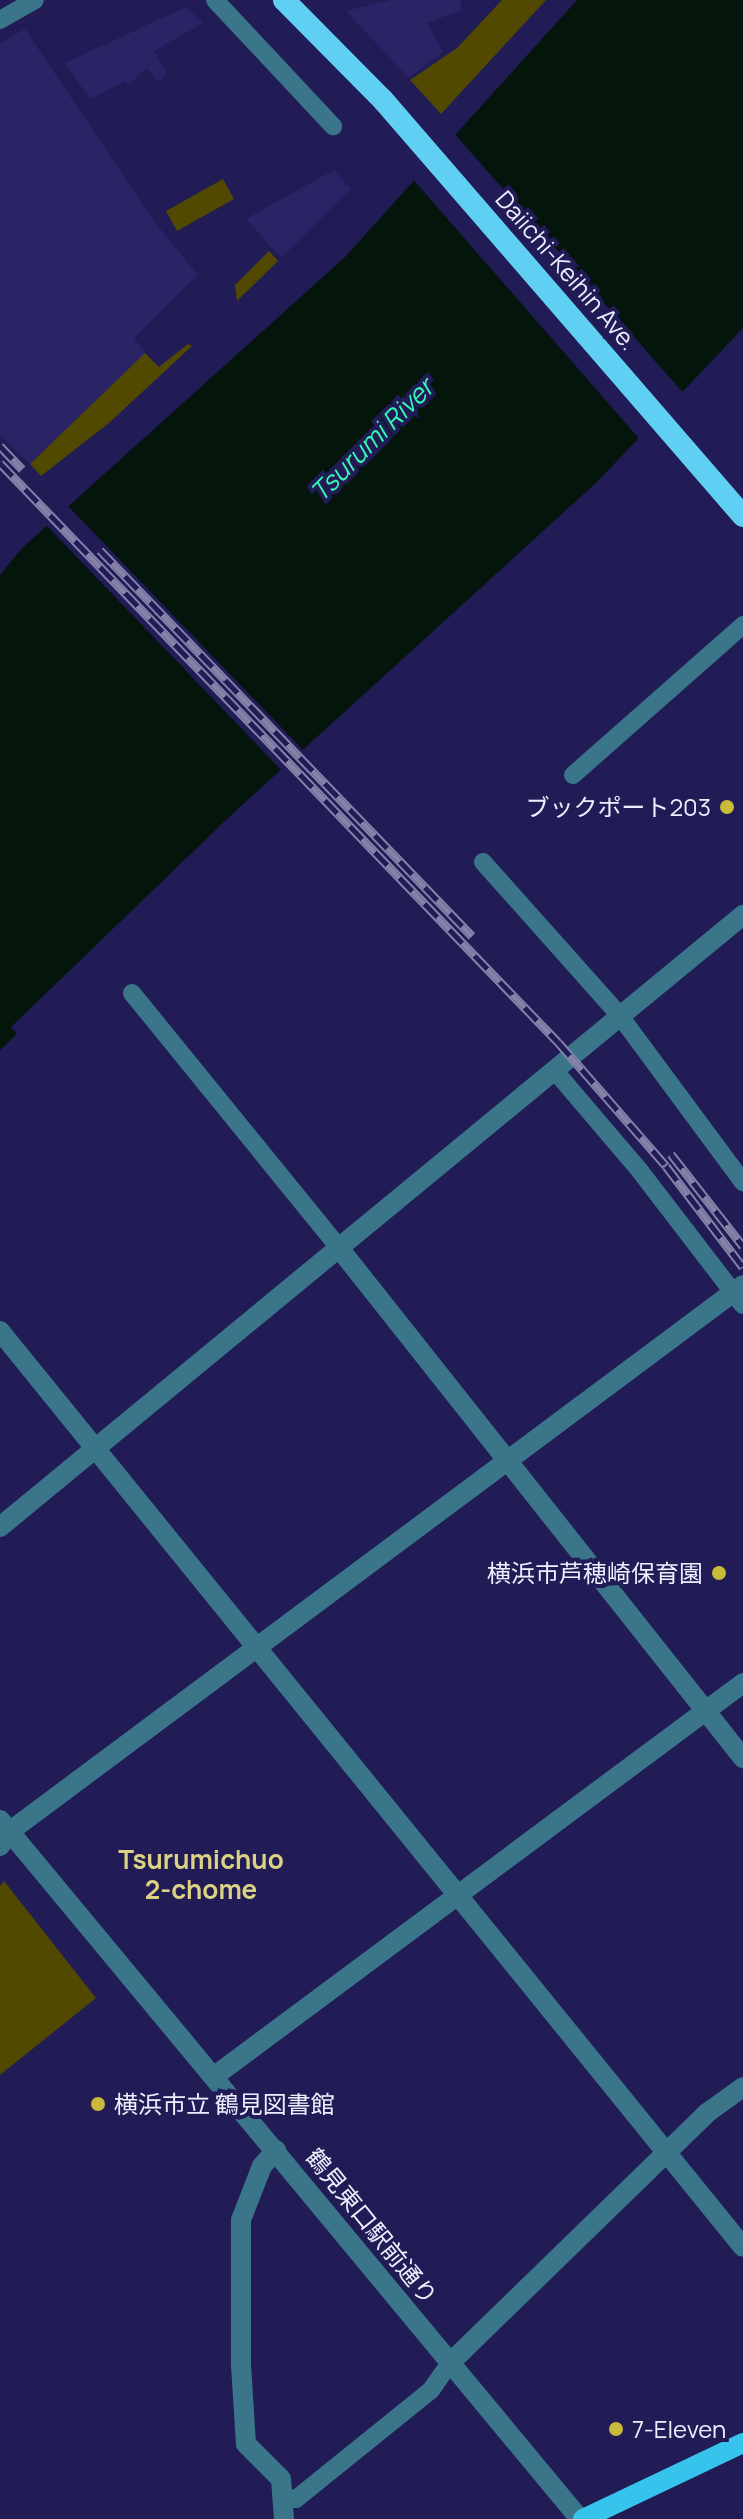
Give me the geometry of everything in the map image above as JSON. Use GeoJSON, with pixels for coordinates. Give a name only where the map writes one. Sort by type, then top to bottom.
{"type":"FeatureCollection","features":[{"type":"Feature","properties":{"kind":"highway","name":"Daiichi-Keihin Ave."},"geometry":{"type":"LineString","coordinates":[[284,0],[383,100],[712,475],[743,516]]}},
{"type":"Feature","properties":{"kind":"main road"},"geometry":{"type":"LineString","coordinates":[[582,2519],[743,2443]]}},
{"type":"Feature","properties":{"kind":"street"},"geometry":{"type":"LineString","coordinates":[[0,20],[35,0]]}},
{"type":"Feature","properties":{"kind":"street"},"geometry":{"type":"LineString","coordinates":[[215,0],[333,126]]}},
{"type":"Feature","properties":{"kind":"street"},"geometry":{"type":"LineString","coordinates":[[573,775],[743,625]]}},
{"type":"Feature","properties":{"kind":"street"},"geometry":{"type":"LineString","coordinates":[[483,862],[620,1016],[743,1182]]}},
{"type":"Feature","properties":{"kind":"street"},"geometry":{"type":"LineString","coordinates":[[0,1527],[743,915]]}},
{"type":"Feature","properties":{"kind":"street"},"geometry":{"type":"LineString","coordinates":[[132,993],[339,1248],[743,1758]]}},
{"type":"Feature","properties":{"kind":"street"},"geometry":{"type":"LineString","coordinates":[[3,1832],[260,1649],[506,1460],[740,1294],[555,1071]]}},
{"type":"Feature","properties":{"kind":"street"},"geometry":{"type":"LineString","coordinates":[[0,1331],[743,2247]]}},
{"type":"Feature","properties":{"kind":"street"},"geometry":{"type":"LineString","coordinates":[[216,2075],[456,1893],[743,1683]]}},
{"type":"Feature","properties":{"kind":"street","name":"鶴見東口駅前通り"},"geometry":{"type":"LineString","coordinates":[[3,1832],[216,2075],[450,2363],[582,2519]]}},
{"type":"Feature","properties":{"kind":"street"},"geometry":{"type":"LineString","coordinates":[[284,2509],[431,2390],[450,2363],[668,2153],[743,2087]]}},
{"type":"Feature","properties":{"kind":"street"},"geometry":{"type":"LineString","coordinates":[[276,2150],[255,2179],[241,2220],[240,2336],[246,2444],[281,2479],[284,2509]]}},
{"type":"Feature","properties":{"kind":"shaded area"},"geometry":{"type":"Polygon","coordinates":[[[391,0],[460,0],[462,10],[427,23],[443,52],[409,78],[346,11],[391,0]]]}},
{"type":"Feature","properties":{"kind":"shaded area"},"geometry":{"type":"Polygon","coordinates":[[[502,0],[546,0],[441,114],[410,80],[457,48],[502,0]]]}},
{"type":"Feature","properties":{"kind":"shaded area"},"geometry":{"type":"Polygon","coordinates":[[[186,7],[203,23],[154,51],[167,74],[158,82],[147,68],[129,85],[125,81],[90,99],[65,63],[186,7]]]}},
{"type":"Feature","properties":{"kind":"shaded area"},"geometry":{"type":"Polygon","coordinates":[[[25,29],[153,220],[198,275],[134,338],[145,353],[30,464],[0,436],[0,43],[25,29]]]}},
{"type":"Feature","properties":{"kind":"shaded area"},"geometry":{"type":"Polygon","coordinates":[[[334,170],[351,189],[281,258],[246,219],[334,170]]]}},
{"type":"Feature","properties":{"kind":"shaded area"},"geometry":{"type":"Polygon","coordinates":[[[223,179],[234,199],[177,231],[166,211],[223,179]]]}},
{"type":"Feature","properties":{"kind":"shaded area"},"geometry":{"type":"Polygon","coordinates":[[[269,251],[278,261],[237,301],[235,285],[269,251]]]}},
{"type":"Feature","properties":{"kind":"shaded area"},"geometry":{"type":"Polygon","coordinates":[[[188,344],[192,346],[109,423],[41,476],[30,464],[145,353],[159,367],[188,344]]]}},
{"type":"Feature","properties":{"kind":"shaded area"},"geometry":{"type":"Polygon","coordinates":[[[4,1881],[96,1998],[0,2075],[0,1886],[4,1881]]]}},
{"type":"Feature","properties":{"kind":"water","name":"Tsurumi River"},"geometry":{"type":"Polygon","coordinates":[[[577,0],[743,0],[743,328],[598,481],[228,818],[11,1027],[17,1034],[0,1050],[0,575],[21,549],[345,257],[577,0]]]}},
{"type":"Feature","properties":{"kind":"pier"},"geometry":{"type":"Polygon","coordinates":[[[452,131],[687,397],[642,442],[411,177],[452,131]]]}},
{"type":"Feature","properties":{"kind":"pier"},"geometry":{"type":"Polygon","coordinates":[[[66,504],[305,752],[283,772],[45,524],[66,504]]]}},
{"type":"Feature","properties":{"kind":"railway"},"geometry":{"type":"LineString","coordinates":[[0,446],[22,469]]}},
{"type":"Feature","properties":{"kind":"railway"},"geometry":{"type":"LineString","coordinates":[[0,463],[558,1042],[666,1166],[743,1267]]}},
{"type":"Feature","properties":{"kind":"railway"},"geometry":{"type":"LineString","coordinates":[[100,550],[472,936]]}},
{"type":"Feature","properties":{"kind":"railway"},"geometry":{"type":"LineString","coordinates":[[671,1154],[743,1246]]}},
{"type":"Feature","properties":{"kind":"place","name":"ブックポート203"},"geometry":{"type":"Point","coordinates":[727,807]}},
{"type":"Feature","properties":{"kind":"place","name":"横浜市芦穂崎保育園"},"geometry":{"type":"Point","coordinates":[719,1573]}},
{"type":"Feature","properties":{"kind":"place","name":"横浜市立 鶴見図書館"},"geometry":{"type":"Point","coordinates":[98,2104]}},
{"type":"Feature","properties":{"kind":"place","name":"7-Eleven"},"geometry":{"type":"Point","coordinates":[616,2429]}},
{"type":"Feature","properties":{"kind":"district","name":"Tsurumichuo 2-chome"},"geometry":{"type":"Point","coordinates":[201,1875]}}]}
